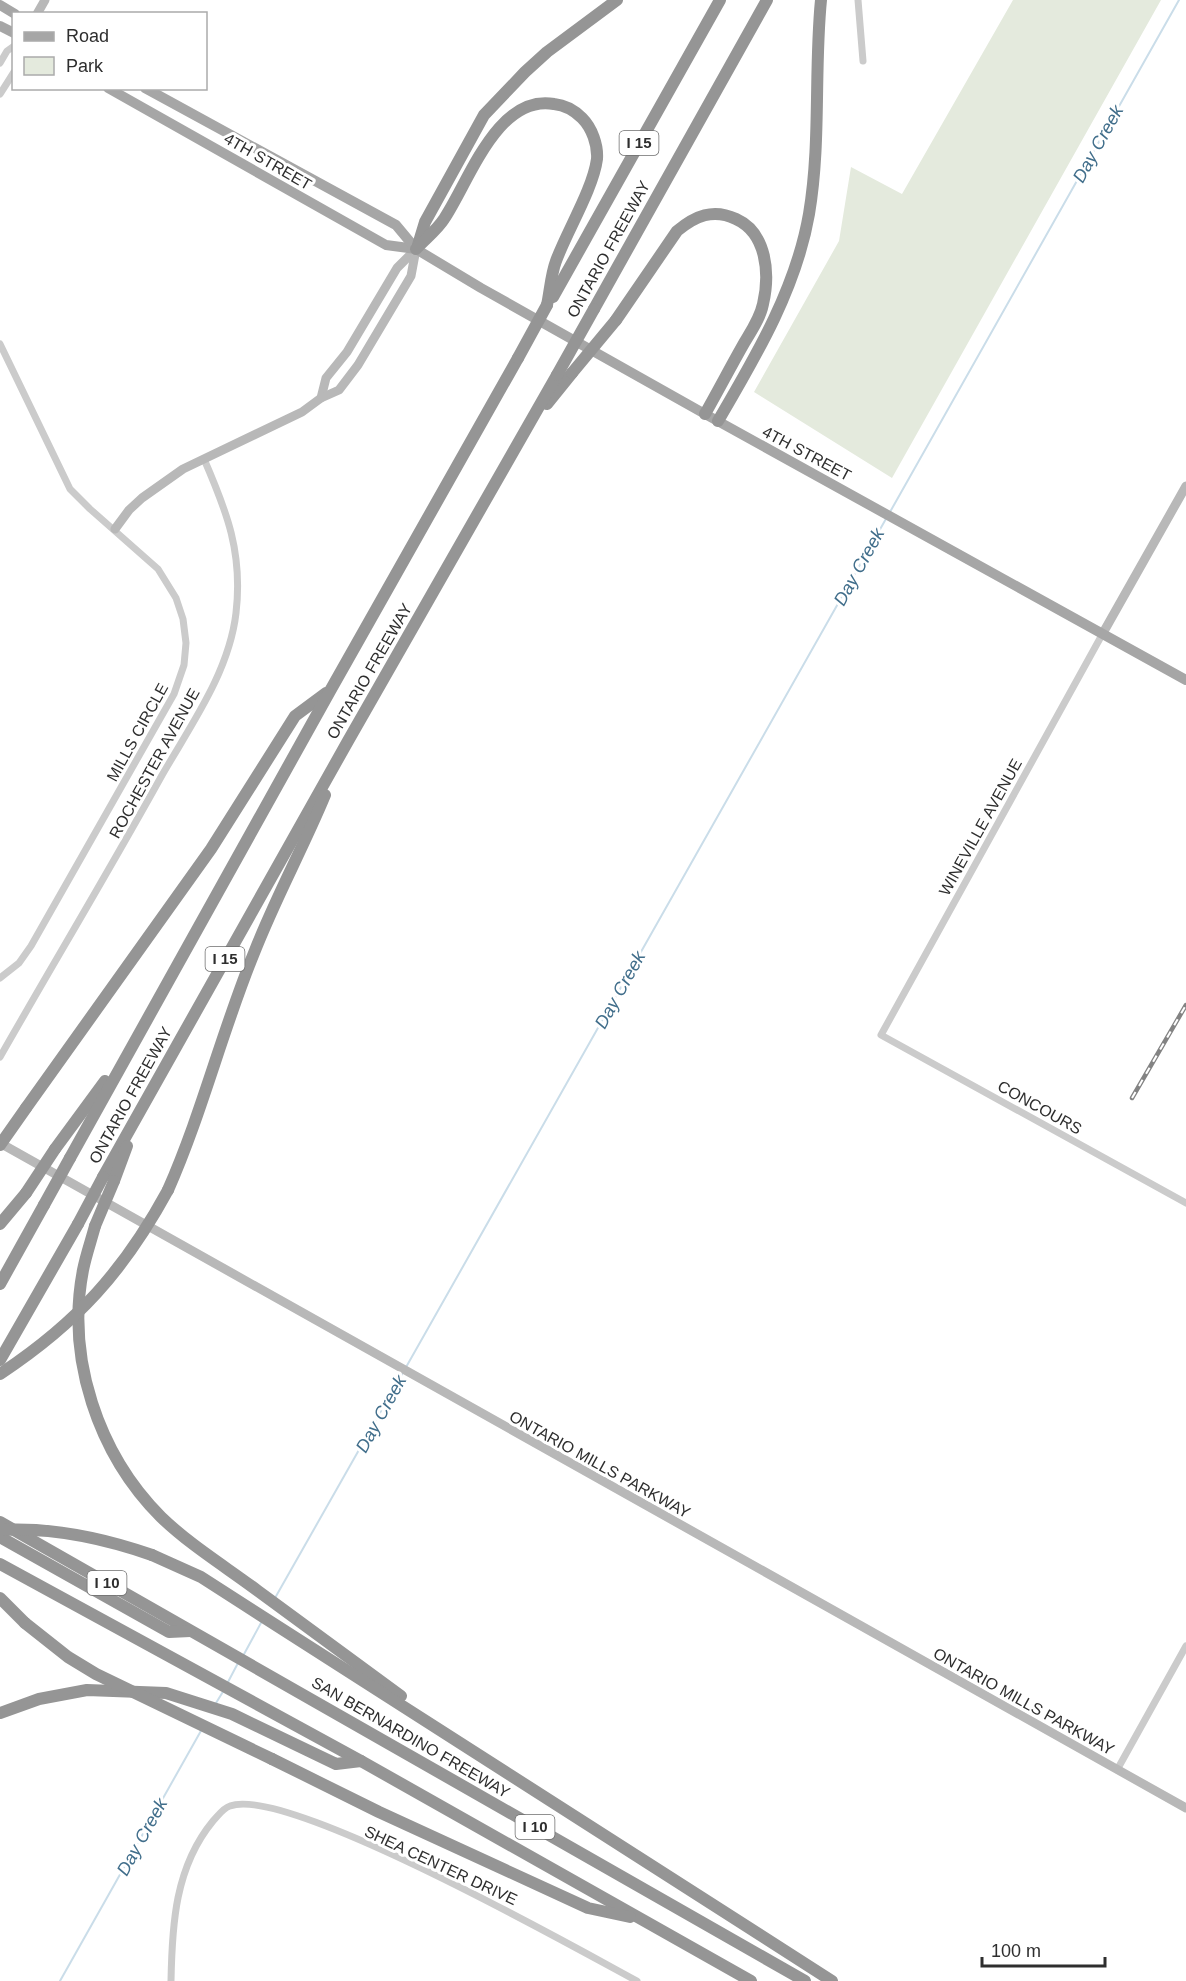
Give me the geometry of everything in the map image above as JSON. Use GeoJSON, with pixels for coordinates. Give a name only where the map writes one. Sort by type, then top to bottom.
{"type":"FeatureCollection","features":[{"type":"Feature","properties":{"kind":"highway"},"geometry":{"type":"LineString","coordinates":[[416,249],[425,222],[484,115],[547,51],[617,0]]}},
{"type":"Feature","properties":{"kind":"highway","name":"ONTARIO FREEWAY"},"geometry":{"type":"LineString","coordinates":[[0,1284],[548,305],[555,284],[720,0]]}},
{"type":"Feature","properties":{"kind":"highway","name":"ONTARIO FREEWAY"},"geometry":{"type":"LineString","coordinates":[[0,1359],[78,1224],[109,1179],[141,1108],[767,0]]}},
{"type":"Feature","properties":{"kind":"highway"},"geometry":{"type":"LineString","coordinates":[[718,421],[779,309],[793,275],[803,241],[813,188],[821,0]]}},
{"type":"Feature","properties":{"kind":"highway"},"geometry":{"type":"LineString","coordinates":[[416,249],[444,220],[478,158],[509,118],[537,103],[559,104],[575,111],[591,129],[597,158],[589,184],[555,263],[555,284]]}},
{"type":"Feature","properties":{"kind":"highway"},"geometry":{"type":"LineString","coordinates":[[524,433],[616,320],[677,231],[702,215],[722,214],[750,228],[760,243],[766,273],[763,306],[705,414]]}},
{"type":"Feature","properties":{"kind":"highway"},"geometry":{"type":"LineString","coordinates":[[0,1144],[211,849],[295,716],[330,691]]}},
{"type":"Feature","properties":{"kind":"highway"},"geometry":{"type":"LineString","coordinates":[[0,1374],[57,1332],[108,1281],[135,1246],[168,1190],[254,953],[302,850],[348,741]]}},
{"type":"Feature","properties":{"kind":"highway"},"geometry":{"type":"LineString","coordinates":[[0,1224],[26,1193],[134,1041]]}},
{"type":"Feature","properties":{"kind":"highway"},"geometry":{"type":"LineString","coordinates":[[109,1179],[83,1270],[79,1330],[86,1383],[102,1431],[128,1478],[160,1516],[195,1545],[487,1759]]}},
{"type":"Feature","properties":{"kind":"highway","name":"SAN BERNARDINO FREEWAY"},"geometry":{"type":"LineString","coordinates":[[0,1522],[805,1981]]}},
{"type":"Feature","properties":{"kind":"highway"},"geometry":{"type":"LineString","coordinates":[[0,1530],[36,1530],[98,1538],[152,1555],[201,1577],[832,1981]]}},
{"type":"Feature","properties":{"kind":"highway"},"geometry":{"type":"LineString","coordinates":[[0,1537],[169,1632],[191,1631]]}},
{"type":"Feature","properties":{"kind":"highway","name":"I 10"},"geometry":{"type":"LineString","coordinates":[[0,1564],[361,1761],[752,1981]]}},
{"type":"Feature","properties":{"kind":"highway"},"geometry":{"type":"LineString","coordinates":[[0,1598],[25,1623],[68,1657],[96,1674],[379,1812],[588,1908],[642,1919]]}},
{"type":"Feature","properties":{"kind":"highway"},"geometry":{"type":"LineString","coordinates":[[0,1713],[39,1699],[87,1690],[166,1693],[232,1714],[336,1764],[361,1761]]}},
{"type":"Feature","properties":{"kind":"main road","name":"4TH STREET"},"geometry":{"type":"LineString","coordinates":[[112,90],[386,245],[416,249]]}},
{"type":"Feature","properties":{"kind":"main road","name":"4TH STREET"},"geometry":{"type":"LineString","coordinates":[[150,90],[396,225],[416,249],[481,288],[1186,680]]}},
{"type":"Feature","properties":{"kind":"main road"},"geometry":{"type":"LineString","coordinates":[[321,398],[326,378],[347,352],[397,268],[416,249]]}},
{"type":"Feature","properties":{"kind":"main road"},"geometry":{"type":"LineString","coordinates":[[115,530],[129,510],[157,486],[183,469],[302,412],[321,398],[339,390],[358,365],[411,276],[416,249]]}},
{"type":"Feature","properties":{"kind":"main road"},"geometry":{"type":"LineString","coordinates":[[1102,633],[1186,486]]}},
{"type":"Feature","properties":{"kind":"main road","name":"ONTARIO MILLS PARKWAY"},"geometry":{"type":"LineString","coordinates":[[0,1144],[1186,1808]]}},
{"type":"Feature","properties":{"kind":"street"},"geometry":{"type":"LineString","coordinates":[[858,0],[862,61]]}},
{"type":"Feature","properties":{"kind":"street"},"geometry":{"type":"LineString","coordinates":[[0,63],[12,47]]}},
{"type":"Feature","properties":{"kind":"street"},"geometry":{"type":"LineString","coordinates":[[0,94],[12,75]]}},
{"type":"Feature","properties":{"kind":"street","name":"MILLS CIRCLE"},"geometry":{"type":"LineString","coordinates":[[0,344],[70,489],[158,569],[176,598],[186,634],[184,665],[174,694],[51,913],[19,963],[0,978]]}},
{"type":"Feature","properties":{"kind":"street","name":"ROCHESTER AVENUE"},"geometry":{"type":"LineString","coordinates":[[0,1057],[107,876],[208,693],[227,654],[236,607],[237,572],[234,540],[225,508],[204,459]]}},
{"type":"Feature","properties":{"kind":"street","name":"WINEVILLE AVENUE"},"geometry":{"type":"LineString","coordinates":[[881,1035],[1102,633]]}},
{"type":"Feature","properties":{"kind":"street","name":"CONCOURS"},"geometry":{"type":"LineString","coordinates":[[881,1035],[1186,1203]]}},
{"type":"Feature","properties":{"kind":"street"},"geometry":{"type":"LineString","coordinates":[[1117,1770],[1186,1646]]}},
{"type":"Feature","properties":{"kind":"street","name":"SHEA CENTER DRIVE"},"geometry":{"type":"LineString","coordinates":[[171,1981],[172,1926],[179,1891],[191,1858],[208,1828],[223,1810],[238,1805],[258,1806],[303,1817],[474,1893],[637,1981]]}},
{"type":"Feature","properties":{"kind":"green space"},"geometry":{"type":"Polygon","coordinates":[[[1013,0],[1161,0],[892,478],[754,392],[839,241],[851,167],[902,194],[1013,0]]]}},
{"type":"Feature","properties":{"kind":"waterway","name":"Day Creek"},"geometry":{"type":"LineString","coordinates":[[890,512],[1179,0]]}},
{"type":"Feature","properties":{"kind":"waterway","name":"Day Creek"},"geometry":{"type":"LineString","coordinates":[[405,1369],[887,517]]}},
{"type":"Feature","properties":{"kind":"waterway","name":"Day Creek"},"geometry":{"type":"LineString","coordinates":[[275,1598],[402,1374]]}},
{"type":"Feature","properties":{"kind":"waterway","name":"Day Creek"},"geometry":{"type":"LineString","coordinates":[[243,1656],[262,1621]]}},
{"type":"Feature","properties":{"kind":"waterway","name":"Day Creek"},"geometry":{"type":"LineString","coordinates":[[228,1682],[238,1663]]}},
{"type":"Feature","properties":{"kind":"waterway","name":"Day Creek"},"geometry":{"type":"LineString","coordinates":[[216,1703],[224,1690]]}},
{"type":"Feature","properties":{"kind":"waterway","name":"Day Creek"},"geometry":{"type":"LineString","coordinates":[[60,1981],[202,1729]]}},
{"type":"Feature","properties":{"kind":"railway"},"geometry":{"type":"LineString","coordinates":[[1132,1098],[1186,1005]]}}]}
